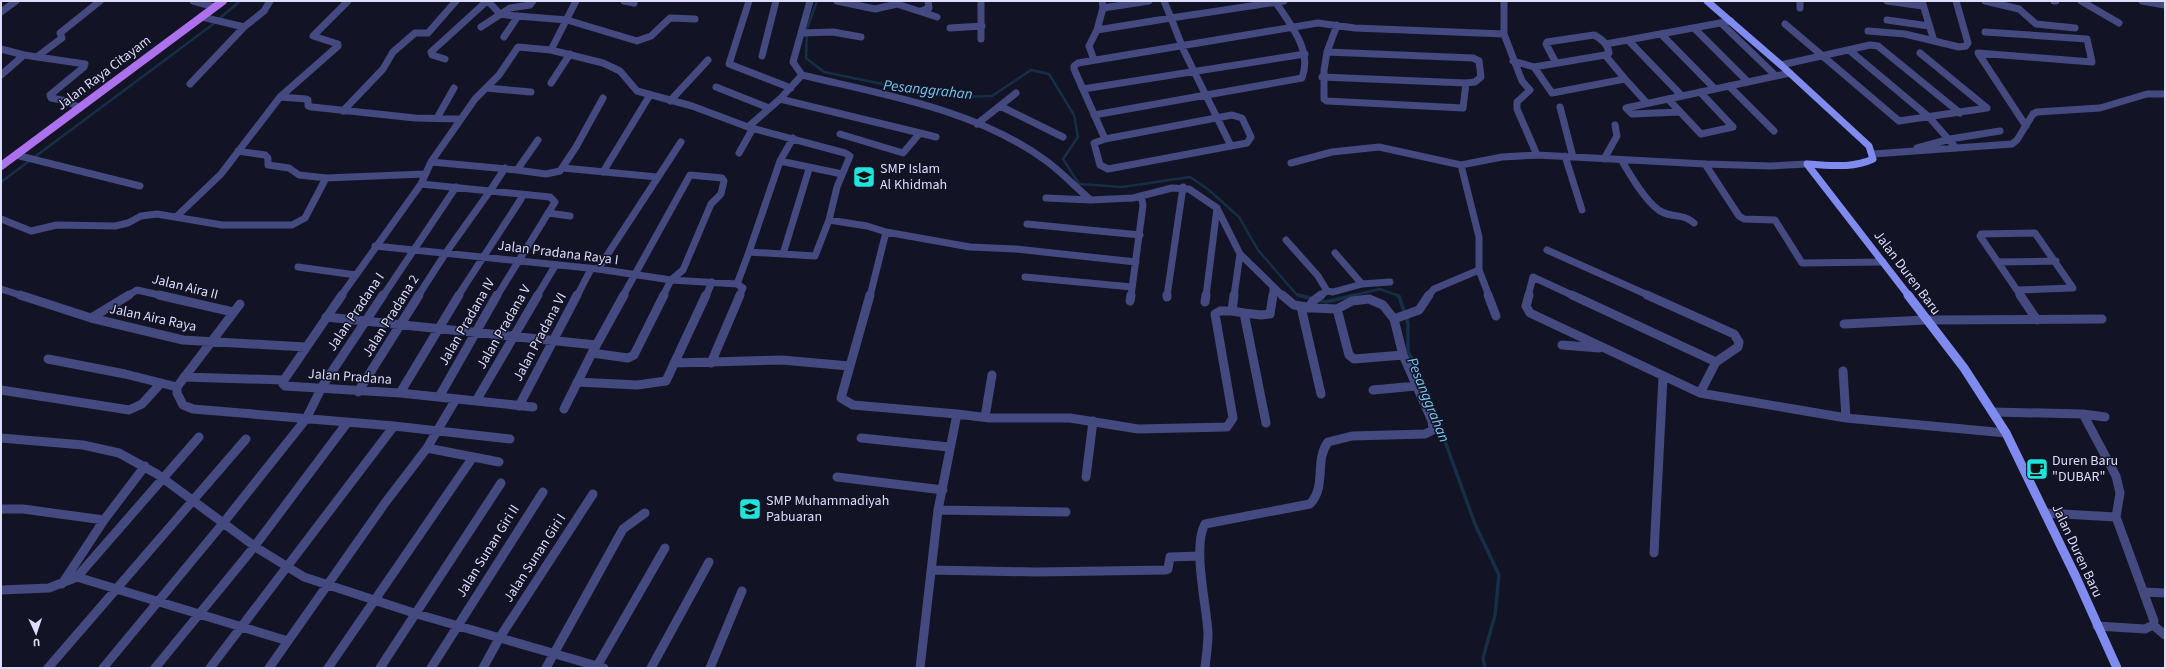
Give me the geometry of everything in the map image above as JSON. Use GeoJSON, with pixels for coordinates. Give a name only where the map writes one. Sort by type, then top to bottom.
{"type":"FeatureCollection","features":[{"type":"Feature","properties":{"kind":"main road","name":"Jalan Raya Citayam"},"geometry":{"type":"LineString","coordinates":[[1,166],[20,156],[80,108],[205,18],[223,1]]}},
{"type":"Feature","properties":{"kind":"street"},"geometry":{"type":"LineString","coordinates":[[1,12],[16,1]]}},
{"type":"Feature","properties":{"kind":"street"},"geometry":{"type":"LineString","coordinates":[[38,56],[62,38],[63,36],[60,33],[100,1]]}},
{"type":"Feature","properties":{"kind":"street"},"geometry":{"type":"LineString","coordinates":[[192,1],[215,7]]}},
{"type":"Feature","properties":{"kind":"street"},"geometry":{"type":"LineString","coordinates":[[190,84],[244,27],[264,11],[270,1]]}},
{"type":"Feature","properties":{"kind":"street"},"geometry":{"type":"LineString","coordinates":[[176,217],[221,174],[280,97],[338,46],[338,44],[313,36],[348,1]]}},
{"type":"Feature","properties":{"kind":"street"},"geometry":{"type":"LineString","coordinates":[[343,111],[382,69],[393,52],[413,34],[428,33],[456,1]]}},
{"type":"Feature","properties":{"kind":"street"},"geometry":{"type":"LineString","coordinates":[[445,59],[432,55],[431,52],[488,1],[501,14],[567,20],[637,41],[643,41],[670,18],[695,19]]}},
{"type":"Feature","properties":{"kind":"street"},"geometry":{"type":"LineString","coordinates":[[482,27],[511,7],[525,6],[533,1]]}},
{"type":"Feature","properties":{"kind":"street"},"geometry":{"type":"LineString","coordinates":[[551,50],[576,1]]}},
{"type":"Feature","properties":{"kind":"street"},"geometry":{"type":"LineString","coordinates":[[624,1],[634,3]]}},
{"type":"Feature","properties":{"kind":"street"},"geometry":{"type":"LineString","coordinates":[[749,1],[729,64],[791,88]]}},
{"type":"Feature","properties":{"kind":"street"},"geometry":{"type":"LineString","coordinates":[[762,56],[776,1]]}},
{"type":"Feature","properties":{"kind":"street"},"geometry":{"type":"LineString","coordinates":[[810,1],[803,33],[793,62],[795,67],[802,75],[926,104],[977,124],[1039,155],[1091,200]]}},
{"type":"Feature","properties":{"kind":"street"},"geometry":{"type":"LineString","coordinates":[[837,1],[875,9],[897,4],[937,17]]}},
{"type":"Feature","properties":{"kind":"street"},"geometry":{"type":"LineString","coordinates":[[921,11],[930,8],[928,1]]}},
{"type":"Feature","properties":{"kind":"street"},"geometry":{"type":"LineString","coordinates":[[981,1],[982,39]]}},
{"type":"Feature","properties":{"kind":"street"},"geometry":{"type":"LineString","coordinates":[[1094,60],[1089,46],[1097,30],[1102,4],[1149,1]]}},
{"type":"Feature","properties":{"kind":"street"},"geometry":{"type":"LineString","coordinates":[[1164,1],[1172,18],[1182,47],[1208,96],[1231,146]]}},
{"type":"Feature","properties":{"kind":"street"},"geometry":{"type":"LineString","coordinates":[[1097,30],[1284,1]]}},
{"type":"Feature","properties":{"kind":"street"},"geometry":{"type":"LineString","coordinates":[[1504,1],[1504,34],[1513,61],[1522,81],[1529,87],[1528,92],[1519,99],[1516,105],[1537,155]]}},
{"type":"Feature","properties":{"kind":"street"},"geometry":{"type":"LineString","coordinates":[[1291,163],[1332,152],[1378,147],[1461,164],[1491,158],[1537,155],[1573,156],[1622,161],[1771,166],[1861,164],[1873,159],[1873,154],[1869,146],[1790,73],[1707,1]]}},
{"type":"Feature","properties":{"kind":"street"},"geometry":{"type":"LineString","coordinates":[[1887,1],[1922,4],[1934,41]]}},
{"type":"Feature","properties":{"kind":"street"},"geometry":{"type":"LineString","coordinates":[[1868,31],[1897,33],[1959,47],[1968,45],[1956,1]]}},
{"type":"Feature","properties":{"kind":"street"},"geometry":{"type":"LineString","coordinates":[[1985,1],[2019,8],[2036,24],[2075,28]]}},
{"type":"Feature","properties":{"kind":"street"},"geometry":{"type":"LineString","coordinates":[[2080,1],[2119,23]]}},
{"type":"Feature","properties":{"kind":"street"},"geometry":{"type":"LineString","coordinates":[[2142,1],[2165,5]]}},
{"type":"Feature","properties":{"kind":"street"},"geometry":{"type":"LineString","coordinates":[[1094,115],[1208,96],[1302,78],[1305,72],[1304,54],[1293,28],[1276,2]]}},
{"type":"Feature","properties":{"kind":"street"},"geometry":{"type":"LineString","coordinates":[[504,37],[518,16]]}},
{"type":"Feature","properties":{"kind":"street"},"geometry":{"type":"LineString","coordinates":[[205,18],[244,27]]}},
{"type":"Feature","properties":{"kind":"street"},"geometry":{"type":"LineString","coordinates":[[1887,20],[1929,26]]}},
{"type":"Feature","properties":{"kind":"street"},"geometry":{"type":"LineString","coordinates":[[1606,44],[1731,21]]}},
{"type":"Feature","properties":{"kind":"street"},"geometry":{"type":"LineString","coordinates":[[1105,139],[1074,66],[1078,63],[1321,23],[1504,34]]}},
{"type":"Feature","properties":{"kind":"street"},"geometry":{"type":"LineString","coordinates":[[1721,23],[1776,76]]}},
{"type":"Feature","properties":{"kind":"street"},"geometry":{"type":"LineString","coordinates":[[1785,24],[1899,121],[1960,113],[1987,107],[1920,54]]}},
{"type":"Feature","properties":{"kind":"street"},"geometry":{"type":"LineString","coordinates":[[1335,25],[1326,52],[1322,77],[1324,99],[1327,101],[1463,108],[1466,83]]}},
{"type":"Feature","properties":{"kind":"street"},"geometry":{"type":"LineString","coordinates":[[950,28],[982,26]]}},
{"type":"Feature","properties":{"kind":"street"},"geometry":{"type":"LineString","coordinates":[[1694,28],[1748,82]]}},
{"type":"Feature","properties":{"kind":"street"},"geometry":{"type":"LineString","coordinates":[[803,33],[833,32],[861,37]]}},
{"type":"Feature","properties":{"kind":"street"},"geometry":{"type":"LineString","coordinates":[[1985,32],[2087,39],[2092,62],[1978,53],[2026,126]]}},
{"type":"Feature","properties":{"kind":"street"},"geometry":{"type":"LineString","coordinates":[[1513,61],[1534,67],[1605,55],[1609,52],[1606,44],[1598,36],[1591,34],[1547,42],[1546,44],[1556,63]]}},
{"type":"Feature","properties":{"kind":"street"},"geometry":{"type":"LineString","coordinates":[[1661,34],[1715,89]]}},
{"type":"Feature","properties":{"kind":"street"},"geometry":{"type":"LineString","coordinates":[[1628,40],[1682,96]]}},
{"type":"Feature","properties":{"kind":"street"},"geometry":{"type":"LineString","coordinates":[[1781,65],[1870,46],[1881,48],[1960,113]]}},
{"type":"Feature","properties":{"kind":"street"},"geometry":{"type":"LineString","coordinates":[[284,380],[375,246],[421,184],[424,174],[431,162],[461,119],[475,99],[499,75],[516,48],[551,50],[617,68],[634,88],[650,95],[692,106],[751,127],[793,138],[850,156],[849,162],[842,174],[829,220],[815,256],[749,252]]}},
{"type":"Feature","properties":{"kind":"street"},"geometry":{"type":"LineString","coordinates":[[1,49],[24,55],[38,56],[86,65],[50,95],[51,98],[67,101],[69,104],[80,108]]}},
{"type":"Feature","properties":{"kind":"street"},"geometry":{"type":"LineString","coordinates":[[1849,50],[1930,117],[1956,148]]}},
{"type":"Feature","properties":{"kind":"street"},"geometry":{"type":"LineString","coordinates":[[1322,77],[1466,83],[1475,82],[1481,77],[1480,63],[1476,59],[1326,52]]}},
{"type":"Feature","properties":{"kind":"street"},"geometry":{"type":"LineString","coordinates":[[551,83],[570,54]]}},
{"type":"Feature","properties":{"kind":"street"},"geometry":{"type":"LineString","coordinates":[[1083,89],[1304,54]]}},
{"type":"Feature","properties":{"kind":"street"},"geometry":{"type":"LineString","coordinates":[[1,75],[24,55]]}},
{"type":"Feature","properties":{"kind":"street"},"geometry":{"type":"LineString","coordinates":[[1605,55],[1647,103]]}},
{"type":"Feature","properties":{"kind":"street"},"geometry":{"type":"LineString","coordinates":[[670,101],[708,60]]}},
{"type":"Feature","properties":{"kind":"street"},"geometry":{"type":"LineString","coordinates":[[1534,67],[1550,92],[1554,93],[1625,79]]}},
{"type":"Feature","properties":{"kind":"street"},"geometry":{"type":"LineString","coordinates":[[1680,112],[1631,113],[1626,108],[1790,73]]}},
{"type":"Feature","properties":{"kind":"street"},"geometry":{"type":"LineString","coordinates":[[739,152],[751,127],[791,88],[802,75]]}},
{"type":"Feature","properties":{"kind":"street"},"geometry":{"type":"LineString","coordinates":[[1729,86],[1774,131]]}},
{"type":"Feature","properties":{"kind":"street"},"geometry":{"type":"LineString","coordinates":[[716,87],[770,108]]}},
{"type":"Feature","properties":{"kind":"street"},"geometry":{"type":"LineString","coordinates":[[437,118],[454,88]]}},
{"type":"Feature","properties":{"kind":"street"},"geometry":{"type":"LineString","coordinates":[[486,88],[531,92]]}},
{"type":"Feature","properties":{"kind":"street"},"geometry":{"type":"LineString","coordinates":[[1668,99],[1701,134],[1733,127],[1700,92]]}},
{"type":"Feature","properties":{"kind":"street"},"geometry":{"type":"LineString","coordinates":[[977,124],[1016,93]]}},
{"type":"Feature","properties":{"kind":"street"},"geometry":{"type":"LineString","coordinates":[[1873,154],[2012,144],[2017,140],[2033,114],[2037,112],[2100,108],[2147,94],[2165,94]]}},
{"type":"Feature","properties":{"kind":"street"},"geometry":{"type":"LineString","coordinates":[[603,172],[650,95]]}},
{"type":"Feature","properties":{"kind":"street"},"geometry":{"type":"LineString","coordinates":[[280,97],[306,99],[308,100],[308,106],[343,111],[416,118],[461,119]]}},
{"type":"Feature","properties":{"kind":"street"},"geometry":{"type":"LineString","coordinates":[[431,162],[505,168],[546,174],[556,173],[563,168],[603,98]]}},
{"type":"Feature","properties":{"kind":"street"},"geometry":{"type":"LineString","coordinates":[[780,99],[936,137]]}},
{"type":"Feature","properties":{"kind":"street"},"geometry":{"type":"LineString","coordinates":[[1000,106],[1063,137]]}},
{"type":"Feature","properties":{"kind":"street"},"geometry":{"type":"LineString","coordinates":[[1560,107],[1573,156]]}},
{"type":"Feature","properties":{"kind":"street"},"geometry":{"type":"LineString","coordinates":[[1232,115],[1242,118],[1251,137],[1247,143],[1108,169],[1100,166],[1094,143],[1105,139],[1218,117],[1232,115]]}},
{"type":"Feature","properties":{"kind":"street"},"geometry":{"type":"LineString","coordinates":[[1604,159],[1618,136],[1615,125]]}},
{"type":"Feature","properties":{"kind":"street"},"geometry":{"type":"LineString","coordinates":[[1910,152],[1921,146],[1950,139],[2000,131]]}},
{"type":"Feature","properties":{"kind":"street"},"geometry":{"type":"LineString","coordinates":[[840,134],[903,153],[920,133]]}},
{"type":"Feature","properties":{"kind":"street"},"geometry":{"type":"LineString","coordinates":[[711,363],[743,288],[738,284],[780,161],[793,138]]}},
{"type":"Feature","properties":{"kind":"street"},"geometry":{"type":"LineString","coordinates":[[518,170],[538,140]]}},
{"type":"Feature","properties":{"kind":"street","name":"Jalan Pradana VI"},"geometry":{"type":"LineString","coordinates":[[519,406],[552,342],[594,269],[681,142]]}},
{"type":"Feature","properties":{"kind":"street"},"geometry":{"type":"LineString","coordinates":[[238,151],[265,155],[268,158],[268,165],[289,168],[299,175],[326,178],[424,174]]}},
{"type":"Feature","properties":{"kind":"street"},"geometry":{"type":"LineString","coordinates":[[20,156],[39,162],[140,186]]}},
{"type":"Feature","properties":{"kind":"street"},"geometry":{"type":"LineString","coordinates":[[1565,156],[1582,210]]}},
{"type":"Feature","properties":{"kind":"street"},"geometry":{"type":"LineString","coordinates":[[780,161],[809,169],[842,174]]}},
{"type":"Feature","properties":{"kind":"street"},"geometry":{"type":"LineString","coordinates":[[1622,161],[1638,188],[1662,212],[1687,217],[1694,223]]}},
{"type":"Feature","properties":{"kind":"street"},"geometry":{"type":"LineString","coordinates":[[1461,164],[1479,237],[1479,270],[1496,316]]}},
{"type":"Feature","properties":{"kind":"street"},"geometry":{"type":"LineString","coordinates":[[1704,164],[1739,216],[1744,219],[1775,220],[1802,263],[1883,262]]}},
{"type":"Feature","properties":{"kind":"street","name":"Jalan Duren Baru"},"geometry":{"type":"LineString","coordinates":[[1807,164],[1883,262],[1925,320],[1964,368],[2006,433],[2076,577],[2117,668]]}},
{"type":"Feature","properties":{"kind":"street","name":"Jalan Pradana 2"},"geometry":{"type":"LineString","coordinates":[[358,392],[445,254],[505,168]]}},
{"type":"Feature","properties":{"kind":"street"},"geometry":{"type":"LineString","coordinates":[[563,168],[657,177]]}},
{"type":"Feature","properties":{"kind":"street"},"geometry":{"type":"LineString","coordinates":[[783,254],[809,169]]}},
{"type":"Feature","properties":{"kind":"street"},"geometry":{"type":"LineString","coordinates":[[326,317],[552,342],[594,349],[628,358],[634,355],[671,280],[683,270],[711,204],[721,194],[724,181],[722,178],[690,176],[681,188],[635,276],[594,349],[564,409]]}},
{"type":"Feature","properties":{"kind":"street"},"geometry":{"type":"LineString","coordinates":[[1,219],[31,231],[57,226],[115,226],[148,214],[222,225],[292,225],[305,218],[326,178]]}},
{"type":"Feature","properties":{"kind":"street"},"geometry":{"type":"LineString","coordinates":[[421,184],[554,199],[555,202],[548,213],[570,216]]}},
{"type":"Feature","properties":{"kind":"street","name":"Jalan Pradana I"},"geometry":{"type":"LineString","coordinates":[[103,668],[156,602],[224,522],[306,419],[321,388],[412,250],[456,187]]}},
{"type":"Feature","properties":{"kind":"street"},"geometry":{"type":"LineString","coordinates":[[1046,198],[1124,200],[1165,189],[1183,187],[1189,189],[1217,208],[1240,254],[1273,288],[1287,300],[1307,305],[1337,308],[1352,301],[1369,299],[1383,304],[1398,318],[1403,355],[1434,428],[1431,432],[1352,436],[1328,442],[1322,451],[1320,487],[1315,500],[1303,506],[1220,520],[1205,524],[1202,529],[1200,556],[1208,634],[1205,668]]}},
{"type":"Feature","properties":{"kind":"street"},"geometry":{"type":"LineString","coordinates":[[1167,297],[1183,187]]}},
{"type":"Feature","properties":{"kind":"street"},"geometry":{"type":"LineString","coordinates":[[400,393],[437,329],[482,257],[521,199],[520,194]]}},
{"type":"Feature","properties":{"kind":"street"},"geometry":{"type":"LineString","coordinates":[[1130,301],[1140,235],[1143,205],[1141,196]]}},
{"type":"Feature","properties":{"kind":"street"},"geometry":{"type":"LineString","coordinates":[[1205,302],[1217,208]]}},
{"type":"Feature","properties":{"kind":"street","name":"Jalan Pradana IV"},"geometry":{"type":"LineString","coordinates":[[439,397],[474,333],[548,213]]}},
{"type":"Feature","properties":{"kind":"street"},"geometry":{"type":"LineString","coordinates":[[829,220],[867,226],[886,232],[970,247],[1016,249],[1136,262]]}},
{"type":"Feature","properties":{"kind":"street"},"geometry":{"type":"LineString","coordinates":[[1027,224],[1140,235]]}},
{"type":"Feature","properties":{"kind":"street"},"geometry":{"type":"LineString","coordinates":[[886,232],[873,286],[841,398],[853,405],[957,414],[985,418],[1070,418],[1138,429],[1219,427],[1230,425],[1233,418],[1215,314],[1220,311],[1232,311],[1265,317],[1273,311],[1273,288]]}},
{"type":"Feature","properties":{"kind":"street"},"geometry":{"type":"LineString","coordinates":[[2017,290],[2073,288],[2056,261],[2034,234],[1981,234],[1980,236],[2037,320]]}},
{"type":"Feature","properties":{"kind":"street"},"geometry":{"type":"LineString","coordinates":[[1286,240],[1318,276],[1327,291]]}},
{"type":"Feature","properties":{"kind":"street","name":"Jalan Pradana Raya I"},"geometry":{"type":"LineString","coordinates":[[375,246],[594,269],[671,280],[738,284]]}},
{"type":"Feature","properties":{"kind":"street"},"geometry":{"type":"LineString","coordinates":[[1547,250],[1731,332],[1738,339],[1738,347],[1716,362],[1700,393]]}},
{"type":"Feature","properties":{"kind":"street"},"geometry":{"type":"LineString","coordinates":[[1335,253],[1362,284]]}},
{"type":"Feature","properties":{"kind":"street"},"geometry":{"type":"LineString","coordinates":[[1232,311],[1240,254]]}},
{"type":"Feature","properties":{"kind":"street"},"geometry":{"type":"LineString","coordinates":[[1998,262],[2056,261]]}},
{"type":"Feature","properties":{"kind":"street","name":"Jalan Pradana V"},"geometry":{"type":"LineString","coordinates":[[476,401],[512,337],[555,266]]}},
{"type":"Feature","properties":{"kind":"street"},"geometry":{"type":"LineString","coordinates":[[298,267],[356,275]]}},
{"type":"Feature","properties":{"kind":"street"},"geometry":{"type":"LineString","coordinates":[[1398,318],[1414,313],[1421,308],[1428,294],[1434,289],[1479,270]]}},
{"type":"Feature","properties":{"kind":"street"},"geometry":{"type":"LineString","coordinates":[[1025,277],[1132,287]]}},
{"type":"Feature","properties":{"kind":"street"},"geometry":{"type":"LineString","coordinates":[[1716,362],[1533,277],[1526,306],[1528,312],[1663,377],[1700,393],[1846,418],[2006,433]]}},
{"type":"Feature","properties":{"kind":"street"},"geometry":{"type":"LineString","coordinates":[[577,382],[637,385],[664,382],[669,377],[674,363],[697,317],[712,282]]}},
{"type":"Feature","properties":{"kind":"street"},"geometry":{"type":"LineString","coordinates":[[1307,305],[1327,291],[1333,292],[1362,284],[1390,282]]}},
{"type":"Feature","properties":{"kind":"street","name":"Jalan Aira Raya"},"geometry":{"type":"LineString","coordinates":[[1,289],[91,318],[183,340],[305,347]]}},
{"type":"Feature","properties":{"kind":"street","name":"Jalan Aira II"},"geometry":{"type":"LineString","coordinates":[[91,318],[132,292],[141,290],[233,312]]}},
{"type":"Feature","properties":{"kind":"street"},"geometry":{"type":"LineString","coordinates":[[240,304],[177,388],[177,393],[183,405],[193,409],[394,426],[510,439]]}},
{"type":"Feature","properties":{"kind":"street"},"geometry":{"type":"LineString","coordinates":[[1307,305],[1321,394]]}},
{"type":"Feature","properties":{"kind":"street"},"geometry":{"type":"LineString","coordinates":[[1337,308],[1349,355],[1354,359],[1403,355]]}},
{"type":"Feature","properties":{"kind":"street"},"geometry":{"type":"LineString","coordinates":[[1244,313],[1266,423]]}},
{"type":"Feature","properties":{"kind":"street"},"geometry":{"type":"LineString","coordinates":[[1844,324],[1925,320],[2102,319]]}},
{"type":"Feature","properties":{"kind":"street"},"geometry":{"type":"LineString","coordinates":[[1562,345],[1604,348]]}},
{"type":"Feature","properties":{"kind":"street"},"geometry":{"type":"LineString","coordinates":[[48,359],[125,374],[177,388]]}},
{"type":"Feature","properties":{"kind":"street"},"geometry":{"type":"LineString","coordinates":[[674,363],[782,360],[849,366]]}},
{"type":"Feature","properties":{"kind":"street"},"geometry":{"type":"LineString","coordinates":[[1843,371],[1846,418]]}},
{"type":"Feature","properties":{"kind":"street"},"geometry":{"type":"LineString","coordinates":[[985,418],[992,375]]}},
{"type":"Feature","properties":{"kind":"street","name":"Jalan Pradana"},"geometry":{"type":"LineString","coordinates":[[184,377],[284,380],[283,384],[285,386],[358,392],[400,393],[519,406]]}},
{"type":"Feature","properties":{"kind":"street"},"geometry":{"type":"LineString","coordinates":[[1654,554],[1663,377]]}},
{"type":"Feature","properties":{"kind":"street"},"geometry":{"type":"LineString","coordinates":[[1,390],[129,410],[142,404],[161,384]]}},
{"type":"Feature","properties":{"kind":"street"},"geometry":{"type":"LineString","coordinates":[[1372,390],[1416,386]]}},
{"type":"Feature","properties":{"kind":"street"},"geometry":{"type":"LineString","coordinates":[[269,668],[385,503],[427,448],[456,399]]}},
{"type":"Feature","properties":{"kind":"street"},"geometry":{"type":"LineString","coordinates":[[519,406],[533,407]]}},
{"type":"Feature","properties":{"kind":"street"},"geometry":{"type":"LineString","coordinates":[[1993,412],[2083,414],[2105,417]]}},
{"type":"Feature","properties":{"kind":"street"},"geometry":{"type":"LineString","coordinates":[[920,668],[938,510],[943,490],[949,447],[957,414]]}},
{"type":"Feature","properties":{"kind":"street"},"geometry":{"type":"LineString","coordinates":[[2083,414],[2116,476],[2120,493],[2116,517],[2153,616],[2153,625]]}},
{"type":"Feature","properties":{"kind":"street"},"geometry":{"type":"LineString","coordinates":[[1086,476],[1093,421]]}},
{"type":"Feature","properties":{"kind":"street"},"geometry":{"type":"LineString","coordinates":[[155,668],[254,547],[347,423]]}},
{"type":"Feature","properties":{"kind":"street"},"geometry":{"type":"LineString","coordinates":[[210,668],[287,569],[394,426]]}},
{"type":"Feature","properties":{"kind":"street"},"geometry":{"type":"LineString","coordinates":[[1,590],[44,590],[60,586],[77,577],[199,437]]}},
{"type":"Feature","properties":{"kind":"street"},"geometry":{"type":"LineString","coordinates":[[1,438],[64,443],[110,450],[145,466],[164,478],[224,522],[254,547],[287,569],[328,586],[417,614],[599,667],[664,548]]}},
{"type":"Feature","properties":{"kind":"street"},"geometry":{"type":"LineString","coordinates":[[861,438],[949,447]]}},
{"type":"Feature","properties":{"kind":"street"},"geometry":{"type":"LineString","coordinates":[[48,668],[194,501],[246,439]]}},
{"type":"Feature","properties":{"kind":"street"},"geometry":{"type":"LineString","coordinates":[[427,448],[499,462]]}},
{"type":"Feature","properties":{"kind":"street"},"geometry":{"type":"LineString","coordinates":[[328,668],[373,600],[473,457]]}},
{"type":"Feature","properties":{"kind":"street"},"geometry":{"type":"LineString","coordinates":[[60,586],[104,520],[145,466]]}},
{"type":"Feature","properties":{"kind":"street"},"geometry":{"type":"LineString","coordinates":[[837,477],[943,490]]}},
{"type":"Feature","properties":{"kind":"street"},"geometry":{"type":"LineString","coordinates":[[380,668],[417,614],[501,483]]}},
{"type":"Feature","properties":{"kind":"street","name":"Jalan Sunan Giri II"},"geometry":{"type":"LineString","coordinates":[[431,668],[542,492]]}},
{"type":"Feature","properties":{"kind":"street","name":"Jalan Sunan Giri I"},"geometry":{"type":"LineString","coordinates":[[483,668],[500,637],[592,494]]}},
{"type":"Feature","properties":{"kind":"street"},"geometry":{"type":"LineString","coordinates":[[1,509],[23,509],[104,520]]}},
{"type":"Feature","properties":{"kind":"street"},"geometry":{"type":"LineString","coordinates":[[938,510],[1066,512]]}},
{"type":"Feature","properties":{"kind":"street"},"geometry":{"type":"LineString","coordinates":[[546,668],[623,529],[645,513]]}},
{"type":"Feature","properties":{"kind":"street"},"geometry":{"type":"LineString","coordinates":[[2045,513],[2116,517]]}},
{"type":"Feature","properties":{"kind":"street"},"geometry":{"type":"LineString","coordinates":[[931,570],[1038,572],[1166,570],[1168,569],[1170,557],[1200,556]]}},
{"type":"Feature","properties":{"kind":"street"},"geometry":{"type":"LineString","coordinates":[[651,668],[710,562]]}},
{"type":"Feature","properties":{"kind":"street"},"geometry":{"type":"LineString","coordinates":[[77,577],[79,579],[198,615],[288,640]]}},
{"type":"Feature","properties":{"kind":"street"},"geometry":{"type":"LineString","coordinates":[[710,668],[742,591]]}},
{"type":"Feature","properties":{"kind":"street"},"geometry":{"type":"LineString","coordinates":[[2144,592],[2165,593]]}},
{"type":"Feature","properties":{"kind":"street"},"geometry":{"type":"LineString","coordinates":[[2097,626],[2138,629],[2150,628],[2153,625]]}},
{"type":"Feature","properties":{"kind":"street"},"geometry":{"type":"LineString","coordinates":[[2153,625],[2165,635]]}},
{"type":"Feature","properties":{"kind":"waterway"},"geometry":{"type":"LineString","coordinates":[[1,182],[212,25],[240,1]]}},
{"type":"Feature","properties":{"kind":"waterway","name":"Pesanggrahan"},"geometry":{"type":"LineString","coordinates":[[817,1],[807,28],[806,58],[824,72],[887,85],[899,90],[962,97],[992,96],[1031,70],[1049,74],[1074,115],[1078,137],[1063,159],[1079,184],[1122,187],[1190,177],[1209,190],[1239,217],[1258,250],[1297,295],[1302,296]]}},
{"type":"Feature","properties":{"kind":"waterway","name":"Pesanggrahan"},"geometry":{"type":"LineString","coordinates":[[1350,296],[1380,289],[1399,296]]}},
{"type":"Feature","properties":{"kind":"waterway","name":"Pesanggrahan"},"geometry":{"type":"LineString","coordinates":[[1298,295],[1302,296]]}},
{"type":"Feature","properties":{"kind":"waterway","name":"Pesanggrahan"},"geometry":{"type":"LineString","coordinates":[[1319,300],[1326,302],[1355,295]]}},
{"type":"Feature","properties":{"kind":"waterway","name":"Pesanggrahan"},"geometry":{"type":"LineString","coordinates":[[1302,296],[1314,299]]}},
{"type":"Feature","properties":{"kind":"waterway","name":"Pesanggrahan"},"geometry":{"type":"LineString","coordinates":[[1399,296],[1408,323],[1408,351],[1426,389],[1475,524],[1499,575],[1495,615],[1483,658],[1485,668]]}},
{"type":"Feature","properties":{"kind":"place","name":"SMP Islam Al Khidmah"},"geometry":{"type":"Point","coordinates":[864,177]}},
{"type":"Feature","properties":{"kind":"place","name":"Duren Baru \"DUBAR\""},"geometry":{"type":"Point","coordinates":[2037,469]}},
{"type":"Feature","properties":{"kind":"place","name":"SMP Muhammadiyah Pabuaran"},"geometry":{"type":"Point","coordinates":[750,509]}}]}
